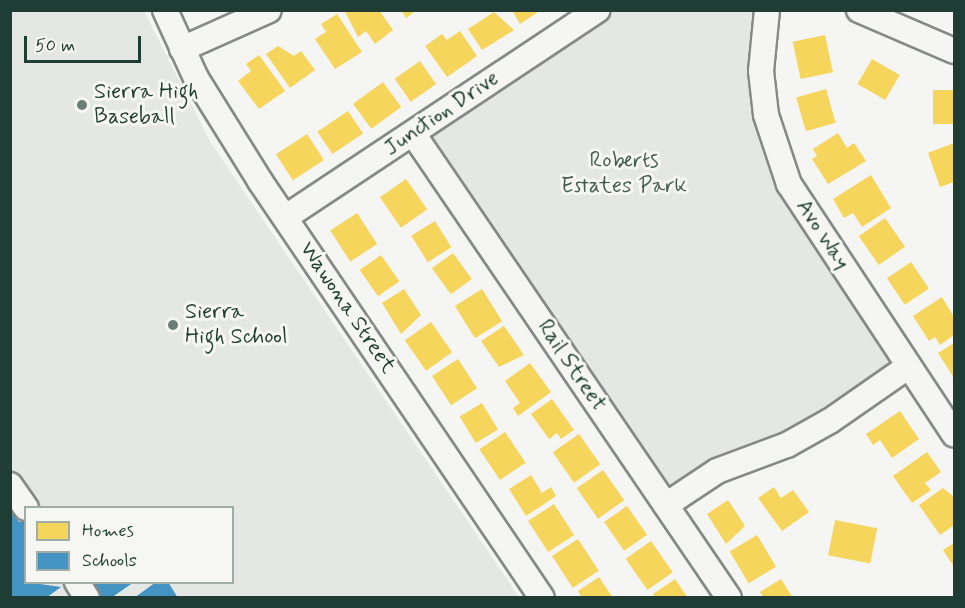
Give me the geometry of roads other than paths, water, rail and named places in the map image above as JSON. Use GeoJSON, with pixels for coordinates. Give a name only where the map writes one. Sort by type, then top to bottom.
{"type":"FeatureCollection","features":[{"type":"Feature","properties":{"kind":"street","name":"Wawona Street"},"geometry":{"type":"LineString","coordinates":[[165,10],[182,49],[285,217],[542,597]]}},
{"type":"Feature","properties":{"kind":"street"},"geometry":{"type":"LineString","coordinates":[[182,49],[269,10]]}},
{"type":"Feature","properties":{"kind":"street","name":"Junction Drive"},"geometry":{"type":"LineString","coordinates":[[285,217],[414,135],[598,10]]}},
{"type":"Feature","properties":{"kind":"street","name":"Avo Way"},"geometry":{"type":"LineString","coordinates":[[767,10],[761,71],[774,148],[789,184],[954,434]]}},
{"type":"Feature","properties":{"kind":"street"},"geometry":{"type":"LineString","coordinates":[[859,10],[954,51]]}},
{"type":"Feature","properties":{"kind":"street","name":"Rail Street"},"geometry":{"type":"LineString","coordinates":[[414,135],[729,597]]}},
{"type":"Feature","properties":{"kind":"street"},"geometry":{"type":"LineString","coordinates":[[666,505],[717,471],[787,445],[830,421],[909,366]]}},
{"type":"Feature","properties":{"kind":"street"},"geometry":{"type":"LineString","coordinates":[[10,485],[25,506]]}},
{"type":"Feature","properties":{"kind":"street"},"geometry":{"type":"LineString","coordinates":[[77,584],[87,597]]}},
{"type":"Feature","properties":{"kind":"place","name":"Sierra High Baseball"},"geometry":{"type":"Point","coordinates":[82,105]}},
{"type":"Feature","properties":{"kind":"place","name":"Sierra High School"},"geometry":{"type":"Point","coordinates":[173,325]}},
{"type":"Feature","properties":{"kind":"park label","name":"Roberts Estates Park"},"geometry":{"type":"Point","coordinates":[624,174]}}]}
